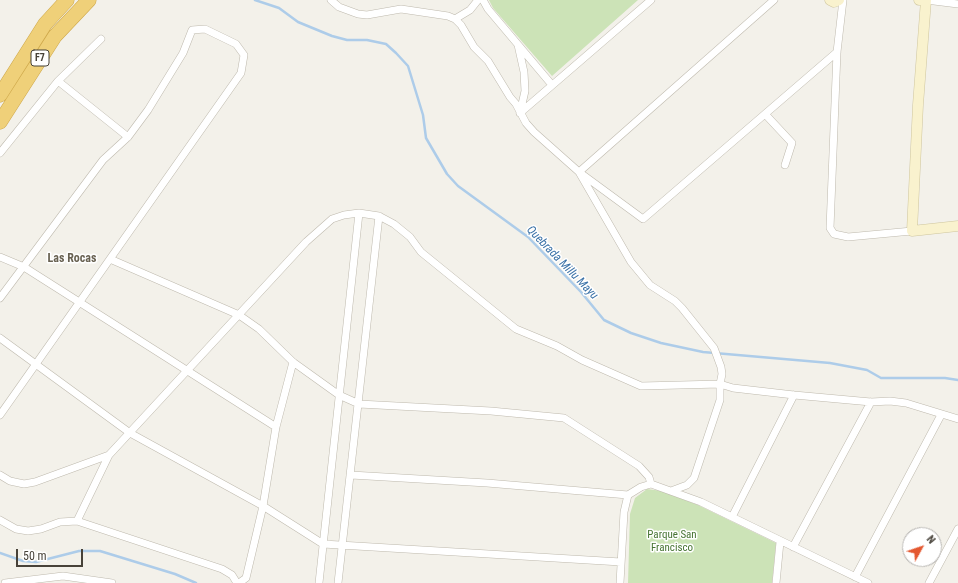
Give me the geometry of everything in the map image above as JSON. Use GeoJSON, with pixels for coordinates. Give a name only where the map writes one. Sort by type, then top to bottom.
{"type":"FeatureCollection","features":[{"type":"Feature","properties":{"kind":"highway","name":"F7"},"geometry":{"type":"LineString","coordinates":[[0,95],[44,24],[67,0]]}},
{"type":"Feature","properties":{"kind":"highway","name":"F7"},"geometry":{"type":"LineString","coordinates":[[0,122],[55,36],[89,0]]}},
{"type":"Feature","properties":{"kind":"street"},"geometry":{"type":"LineString","coordinates":[[331,0],[339,7],[358,14],[367,15],[401,9],[448,16],[455,19],[461,25],[474,47],[488,61],[510,97],[516,104],[520,113],[534,132],[579,172],[643,219],[837,52]]}},
{"type":"Feature","properties":{"kind":"street"},"geometry":{"type":"LineString","coordinates":[[455,19],[470,10],[478,0]]}},
{"type":"Feature","properties":{"kind":"street"},"geometry":{"type":"LineString","coordinates":[[483,0],[488,9],[517,41],[552,85]]}},
{"type":"Feature","properties":{"kind":"street"},"geometry":{"type":"LineString","coordinates":[[520,113],[651,0]]}},
{"type":"Feature","properties":{"kind":"street"},"geometry":{"type":"LineString","coordinates":[[579,172],[774,0]]}},
{"type":"Feature","properties":{"kind":"street"},"geometry":{"type":"LineString","coordinates":[[830,0],[834,2],[839,0]]}},
{"type":"Feature","properties":{"kind":"street"},"geometry":{"type":"LineString","coordinates":[[843,0],[837,52],[830,228],[834,234],[848,237],[958,226]]}},
{"type":"Feature","properties":{"kind":"street"},"geometry":{"type":"LineString","coordinates":[[919,0],[958,4]]}},
{"type":"Feature","properties":{"kind":"street"},"geometry":{"type":"LineString","coordinates":[[912,231],[918,105],[926,0]]}},
{"type":"Feature","properties":{"kind":"street"},"geometry":{"type":"LineString","coordinates":[[0,298],[103,160],[128,138],[166,84],[183,53],[192,30],[205,29],[236,44],[244,55],[241,73],[0,414]]}},
{"type":"Feature","properties":{"kind":"street"},"geometry":{"type":"LineString","coordinates":[[0,153],[58,81],[101,39]]}},
{"type":"Feature","properties":{"kind":"street"},"geometry":{"type":"LineString","coordinates":[[517,41],[524,72],[525,91],[520,113]]}},
{"type":"Feature","properties":{"kind":"street"},"geometry":{"type":"LineString","coordinates":[[58,81],[128,138]]}},
{"type":"Feature","properties":{"kind":"street"},"geometry":{"type":"LineString","coordinates":[[765,114],[792,143],[785,165]]}},
{"type":"Feature","properties":{"kind":"street"},"geometry":{"type":"LineString","coordinates":[[579,172],[631,262],[650,285],[675,301],[714,348],[722,374],[720,384],[720,400],[694,478],[687,485],[671,491]]}},
{"type":"Feature","properties":{"kind":"street"},"geometry":{"type":"LineString","coordinates":[[319,583],[359,213]]}},
{"type":"Feature","properties":{"kind":"street"},"geometry":{"type":"LineString","coordinates":[[77,521],[109,455],[306,242],[332,219],[344,215],[359,213],[379,216],[394,224],[410,237],[421,252],[516,329],[557,346],[582,360],[641,386],[720,384],[733,388],[794,395],[871,402],[890,401],[906,403],[940,415],[958,419]]}},
{"type":"Feature","properties":{"kind":"street"},"geometry":{"type":"LineString","coordinates":[[338,583],[379,216]]}},
{"type":"Feature","properties":{"kind":"street"},"geometry":{"type":"LineString","coordinates":[[0,257],[24,267],[276,427]]}},
{"type":"Feature","properties":{"kind":"street"},"geometry":{"type":"LineString","coordinates":[[110,259],[239,315],[259,329],[293,362],[339,395],[359,404],[564,418],[639,466],[649,477],[651,484]]}},
{"type":"Feature","properties":{"kind":"street"},"geometry":{"type":"LineString","coordinates":[[0,338],[130,433],[263,506],[323,544],[621,562]]}},
{"type":"Feature","properties":{"kind":"street"},"geometry":{"type":"LineString","coordinates":[[0,520],[16,529],[28,531],[41,530],[60,522],[77,521],[222,569],[232,575],[238,583],[246,578],[263,506],[276,427],[293,362]]}},
{"type":"Feature","properties":{"kind":"street"},"geometry":{"type":"LineString","coordinates":[[732,517],[794,395]]}},
{"type":"Feature","properties":{"kind":"street"},"geometry":{"type":"LineString","coordinates":[[793,548],[871,402]]}},
{"type":"Feature","properties":{"kind":"street"},"geometry":{"type":"LineString","coordinates":[[855,577],[940,415]]}},
{"type":"Feature","properties":{"kind":"street"},"geometry":{"type":"LineString","coordinates":[[0,475],[10,481],[24,484],[35,482],[109,455]]}},
{"type":"Feature","properties":{"kind":"street"},"geometry":{"type":"LineString","coordinates":[[351,475],[487,483],[628,495],[651,484],[701,502],[780,542],[868,583]]}},
{"type":"Feature","properties":{"kind":"street"},"geometry":{"type":"LineString","coordinates":[[620,583],[624,512],[628,495]]}},
{"type":"Feature","properties":{"kind":"street"},"geometry":{"type":"LineString","coordinates":[[929,583],[958,529]]}},
{"type":"Feature","properties":{"kind":"street"},"geometry":{"type":"LineString","coordinates":[[776,583],[780,542]]}},
{"type":"Feature","properties":{"kind":"street"},"geometry":{"type":"LineString","coordinates":[[5,583],[63,576],[112,583]]}},
{"type":"Feature","properties":{"kind":"green space"},"geometry":{"type":"Polygon","coordinates":[[[489,0],[638,0],[552,76],[493,8],[489,0]]]}},
{"type":"Feature","properties":{"kind":"green space","name":"Parque San Francisco"},"geometry":{"type":"Polygon","coordinates":[[[647,489],[662,491],[698,505],[776,543],[772,583],[628,583],[630,514],[635,498],[647,489]]]}},
{"type":"Feature","properties":{"kind":"waterway","name":"Quebrada Millu Mayu"},"geometry":{"type":"LineString","coordinates":[[255,0],[279,8],[298,22],[332,36],[347,40],[367,40],[386,44],[396,53],[408,66],[423,115],[426,138],[447,174],[458,186],[528,237],[581,292],[604,320],[631,333],[661,343],[703,352],[830,363],[867,370],[881,378],[945,378],[958,380]]}},
{"type":"Feature","properties":{"kind":"waterway"},"geometry":{"type":"LineString","coordinates":[[0,553],[23,561],[36,562],[79,551],[100,551],[175,574],[196,583]]}},
{"type":"Feature","properties":{"kind":"district","name":"Las Rocas"},"geometry":{"type":"Point","coordinates":[72,259]}}]}
